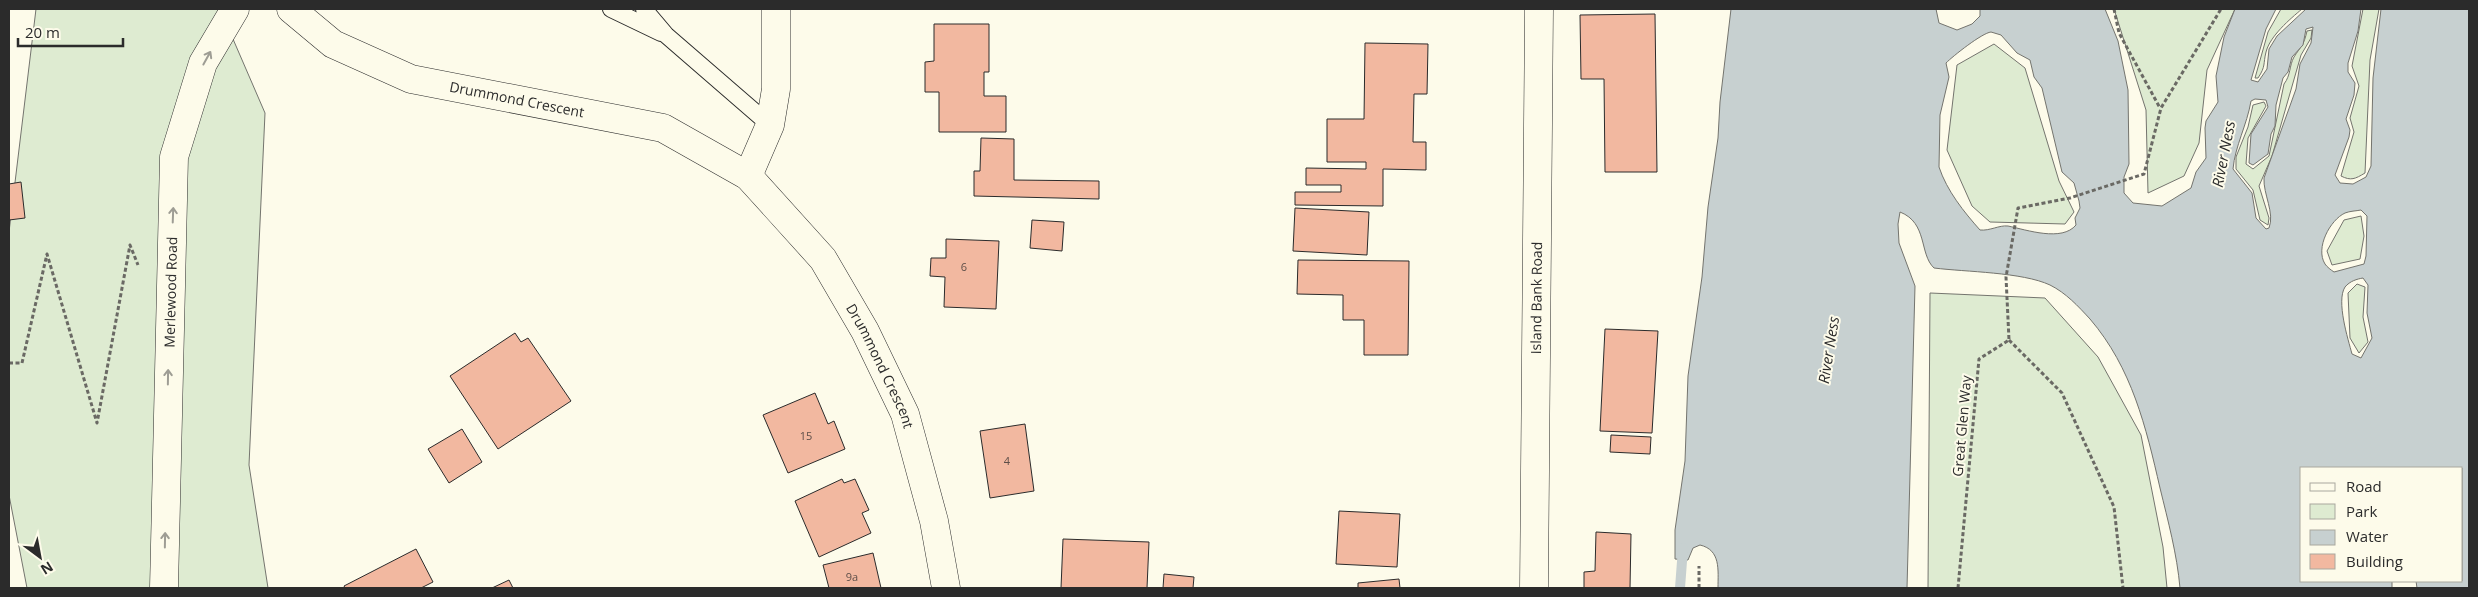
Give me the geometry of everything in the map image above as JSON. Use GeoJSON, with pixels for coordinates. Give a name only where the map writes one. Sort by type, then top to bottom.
{"type":"FeatureCollection","features":[{"type":"Feature","properties":{"kind":"street","name":"Merlewood Road"},"geometry":{"type":"LineString","coordinates":[[164,588],[174,157],[203,64],[235,9]]}},
{"type":"Feature","properties":{"kind":"street","name":"Drummond Crescent"},"geometry":{"type":"LineString","coordinates":[[291,9],[333,44],[411,79],[663,128],[748,176],[823,259],[864,331],[905,414],[934,521],[946,588]]}},
{"type":"Feature","properties":{"kind":"street"},"geometry":{"type":"LineString","coordinates":[[748,176],[770,125],[776,88],[776,9]]}},
{"type":"Feature","properties":{"kind":"street","name":"Island Bank Road"},"geometry":{"type":"LineString","coordinates":[[1534,588],[1539,9]]}},
{"type":"Feature","properties":{"kind":"lane"},"geometry":{"type":"LineString","coordinates":[[610,9],[666,35]]}},
{"type":"Feature","properties":{"kind":"lane"},"geometry":{"type":"LineString","coordinates":[[644,9],[666,35],[770,125]]}},
{"type":"Feature","properties":{"kind":"path"},"geometry":{"type":"LineString","coordinates":[[2114,9],[2118,33],[2160,108]]}},
{"type":"Feature","properties":{"kind":"path"},"geometry":{"type":"LineString","coordinates":[[2124,588],[2114,507],[2070,410],[2062,393],[2009,340],[2006,277],[2018,208],[2070,198],[2144,174],[2160,108],[2221,9]]}},
{"type":"Feature","properties":{"kind":"path"},"geometry":{"type":"LineString","coordinates":[[9,363],[22,363],[47,254],[97,424],[130,245],[141,272]]}},
{"type":"Feature","properties":{"kind":"path","name":"Great Glen Way"},"geometry":{"type":"LineString","coordinates":[[1958,588],[1980,359],[2009,340]]}},
{"type":"Feature","properties":{"kind":"path"},"geometry":{"type":"LineString","coordinates":[[1699,566],[1699,588]]}},
{"type":"Feature","properties":{"kind":"green space"},"geometry":{"type":"Polygon","coordinates":[[[36,9],[220,9],[265,113],[249,465],[268,588],[27,588],[9,495],[9,232],[36,9]]]}},
{"type":"Feature","properties":{"kind":"green space"},"geometry":{"type":"Polygon","coordinates":[[[2114,9],[2235,9],[2207,70],[2199,143],[2184,176],[2148,193],[2146,110],[2114,9]]]}},
{"type":"Feature","properties":{"kind":"green space"},"geometry":{"type":"Polygon","coordinates":[[[2281,9],[2302,9],[2281,28],[2272,40],[2266,52],[2262,71],[2258,78],[2255,78],[2268,32],[2281,9]]]}},
{"type":"Feature","properties":{"kind":"green space"},"geometry":{"type":"Polygon","coordinates":[[[2363,9],[2379,9],[2370,60],[2365,173],[2350,179],[2341,176],[2354,132],[2350,118],[2359,86],[2352,66],[2363,9]]]}},
{"type":"Feature","properties":{"kind":"green space"},"geometry":{"type":"Polygon","coordinates":[[[2312,30],[2311,38],[2301,55],[2272,156],[2259,186],[2269,218],[2268,225],[2260,220],[2253,190],[2236,169],[2236,157],[2248,127],[2253,105],[2264,102],[2266,106],[2248,138],[2246,164],[2253,169],[2269,156],[2284,84],[2288,77],[2292,60],[2303,42],[2307,31],[2312,30]]]}},
{"type":"Feature","properties":{"kind":"green space"},"geometry":{"type":"Polygon","coordinates":[[[1994,44],[2025,68],[2059,181],[2074,212],[2065,224],[1990,222],[1972,206],[1947,150],[1957,65],[1994,44]]]}},
{"type":"Feature","properties":{"kind":"green space"},"geometry":{"type":"Polygon","coordinates":[[[2361,216],[2364,236],[2360,259],[2332,265],[2327,251],[2344,220],[2361,216]]]}},
{"type":"Feature","properties":{"kind":"green space"},"geometry":{"type":"Polygon","coordinates":[[[2357,284],[2365,287],[2363,317],[2368,342],[2359,353],[2350,338],[2348,293],[2357,284]]]}},
{"type":"Feature","properties":{"kind":"green space"},"geometry":{"type":"Polygon","coordinates":[[[1930,293],[2045,298],[2098,357],[2141,435],[2163,547],[2167,588],[1928,588],[1930,293]]]}},
{"type":"Feature","properties":{"kind":"water","name":"River Ness"},"geometry":{"type":"Polygon","coordinates":[[[1731,9],[1936,9],[1939,23],[1957,30],[1972,24],[1980,16],[1980,9],[2105,9],[2118,41],[2128,90],[2129,164],[2124,177],[2124,193],[2133,203],[2162,206],[2191,188],[2196,172],[2206,158],[2206,121],[2218,102],[2216,76],[2224,37],[2235,9],[2276,9],[2266,29],[2251,80],[2258,82],[2267,69],[2269,49],[2277,36],[2306,9],[2361,9],[2358,31],[2348,63],[2348,72],[2355,83],[2354,95],[2346,119],[2350,130],[2349,137],[2335,175],[2340,183],[2353,184],[2366,177],[2371,166],[2373,78],[2381,9],[2469,9],[2469,588],[2417,588],[2416,582],[2463,582],[2463,467],[2300,467],[2300,582],[2392,582],[2392,588],[2180,588],[2172,538],[2155,465],[2136,399],[2117,358],[2090,319],[2061,292],[2050,285],[2038,281],[2009,275],[1934,268],[1926,255],[1915,223],[1900,212],[1898,224],[1899,243],[1915,286],[1907,588],[1718,588],[1717,562],[1712,551],[1700,545],[1693,548],[1688,560],[1675,559],[1675,530],[1685,461],[1688,376],[1702,277],[1708,207],[1718,138],[1720,102],[1731,9]],[[2313,27],[2306,29],[2303,45],[2292,57],[2288,72],[2283,78],[2276,105],[2275,126],[2271,134],[2268,154],[2253,165],[2249,163],[2251,134],[2268,107],[2266,100],[2255,99],[2251,101],[2234,160],[2233,169],[2252,193],[2256,218],[2266,229],[2269,228],[2271,216],[2264,178],[2296,89],[2300,64],[2311,43],[2313,27]],[[1991,32],[1981,36],[1946,63],[1949,77],[1940,115],[1939,167],[1942,176],[1956,201],[1980,230],[2008,226],[2053,234],[2070,230],[2076,225],[2075,218],[2080,208],[2079,201],[2074,183],[2062,172],[2042,88],[2034,77],[2030,60],[2017,53],[2001,35],[1991,32]],[[2361,210],[2347,212],[2339,217],[2329,228],[2323,243],[2322,258],[2326,265],[2334,272],[2364,264],[2367,216],[2361,210]],[[2363,278],[2351,282],[2345,287],[2342,301],[2342,310],[2352,354],[2361,358],[2372,338],[2367,313],[2368,285],[2363,278]]]}},
{"type":"Feature","properties":{"kind":"building"},"geometry":{"type":"Polygon","coordinates":[[[1655,14],[1657,172],[1605,172],[1604,79],[1581,79],[1580,15],[1655,14]]]}},
{"type":"Feature","properties":{"kind":"building"},"geometry":{"type":"Polygon","coordinates":[[[934,24],[989,24],[989,72],[984,72],[984,96],[1006,96],[1006,132],[939,132],[939,92],[925,92],[925,62],[934,61],[934,24]]]}},
{"type":"Feature","properties":{"kind":"building"},"geometry":{"type":"Polygon","coordinates":[[[1365,43],[1428,44],[1427,94],[1414,94],[1413,142],[1426,142],[1426,170],[1383,169],[1383,206],[1295,205],[1295,192],[1341,192],[1341,185],[1306,185],[1306,168],[1366,169],[1366,162],[1327,162],[1327,119],[1364,119],[1365,43]]]}},
{"type":"Feature","properties":{"kind":"building"},"geometry":{"type":"Polygon","coordinates":[[[981,138],[1014,139],[1014,180],[1099,181],[1099,199],[974,196],[974,171],[980,171],[981,138]]]}},
{"type":"Feature","properties":{"kind":"building"},"geometry":{"type":"Polygon","coordinates":[[[21,182],[25,218],[9,220],[9,184],[21,182]]]}},
{"type":"Feature","properties":{"kind":"building"},"geometry":{"type":"Polygon","coordinates":[[[1295,208],[1369,212],[1367,255],[1293,251],[1295,208]]]}},
{"type":"Feature","properties":{"kind":"building"},"geometry":{"type":"Polygon","coordinates":[[[1032,220],[1064,222],[1062,251],[1030,248],[1032,220]]]}},
{"type":"Feature","properties":{"kind":"building"},"geometry":{"type":"Polygon","coordinates":[[[946,239],[999,241],[996,309],[944,307],[945,277],[930,276],[931,258],[946,258],[946,239]]]}},
{"type":"Feature","properties":{"kind":"building"},"geometry":{"type":"Polygon","coordinates":[[[1298,260],[1409,261],[1408,355],[1364,355],[1364,320],[1343,320],[1343,295],[1297,294],[1298,260]]]}},
{"type":"Feature","properties":{"kind":"building"},"geometry":{"type":"Polygon","coordinates":[[[1605,329],[1658,331],[1652,433],[1600,431],[1605,329]]]}},
{"type":"Feature","properties":{"kind":"building"},"geometry":{"type":"Polygon","coordinates":[[[515,333],[521,342],[528,338],[571,401],[498,449],[450,376],[515,333]]]}},
{"type":"Feature","properties":{"kind":"building"},"geometry":{"type":"Polygon","coordinates":[[[815,393],[828,424],[834,421],[845,449],[788,473],[763,415],[815,393]]]}},
{"type":"Feature","properties":{"kind":"building"},"geometry":{"type":"Polygon","coordinates":[[[1025,424],[1034,491],[990,498],[980,431],[1025,424]]]}},
{"type":"Feature","properties":{"kind":"building"},"geometry":{"type":"Polygon","coordinates":[[[462,429],[482,462],[449,483],[428,449],[462,429]]]}},
{"type":"Feature","properties":{"kind":"building"},"geometry":{"type":"Polygon","coordinates":[[[1611,435],[1651,437],[1650,454],[1610,452],[1611,435]]]}},
{"type":"Feature","properties":{"kind":"building"},"geometry":{"type":"Polygon","coordinates":[[[842,479],[844,483],[855,479],[869,510],[862,513],[871,533],[819,557],[795,501],[842,479]]]}},
{"type":"Feature","properties":{"kind":"building"},"geometry":{"type":"Polygon","coordinates":[[[1339,511],[1400,514],[1397,567],[1336,564],[1339,511]]]}},
{"type":"Feature","properties":{"kind":"building"},"geometry":{"type":"Polygon","coordinates":[[[1596,532],[1631,534],[1630,588],[1584,588],[1584,572],[1595,571],[1596,532]]]}},
{"type":"Feature","properties":{"kind":"building"},"geometry":{"type":"Polygon","coordinates":[[[1063,539],[1149,542],[1147,588],[1061,588],[1063,539]]]}},
{"type":"Feature","properties":{"kind":"building"},"geometry":{"type":"Polygon","coordinates":[[[416,549],[433,582],[421,588],[345,588],[344,586],[416,549]]]}},
{"type":"Feature","properties":{"kind":"building"},"geometry":{"type":"Polygon","coordinates":[[[873,553],[881,588],[829,588],[823,565],[873,553]]]}},
{"type":"Feature","properties":{"kind":"building"},"geometry":{"type":"Polygon","coordinates":[[[1164,574],[1194,577],[1193,588],[1163,588],[1164,574]]]}},
{"type":"Feature","properties":{"kind":"building"},"geometry":{"type":"Polygon","coordinates":[[[1399,579],[1400,588],[1358,588],[1358,583],[1399,579]]]}},
{"type":"Feature","properties":{"kind":"building"},"geometry":{"type":"Polygon","coordinates":[[[509,580],[513,588],[492,588],[509,580]]]}},
{"type":"Feature","properties":{"kind":"waterway"},"geometry":{"type":"LineString","coordinates":[[1680,588],[1683,548]]}}]}
